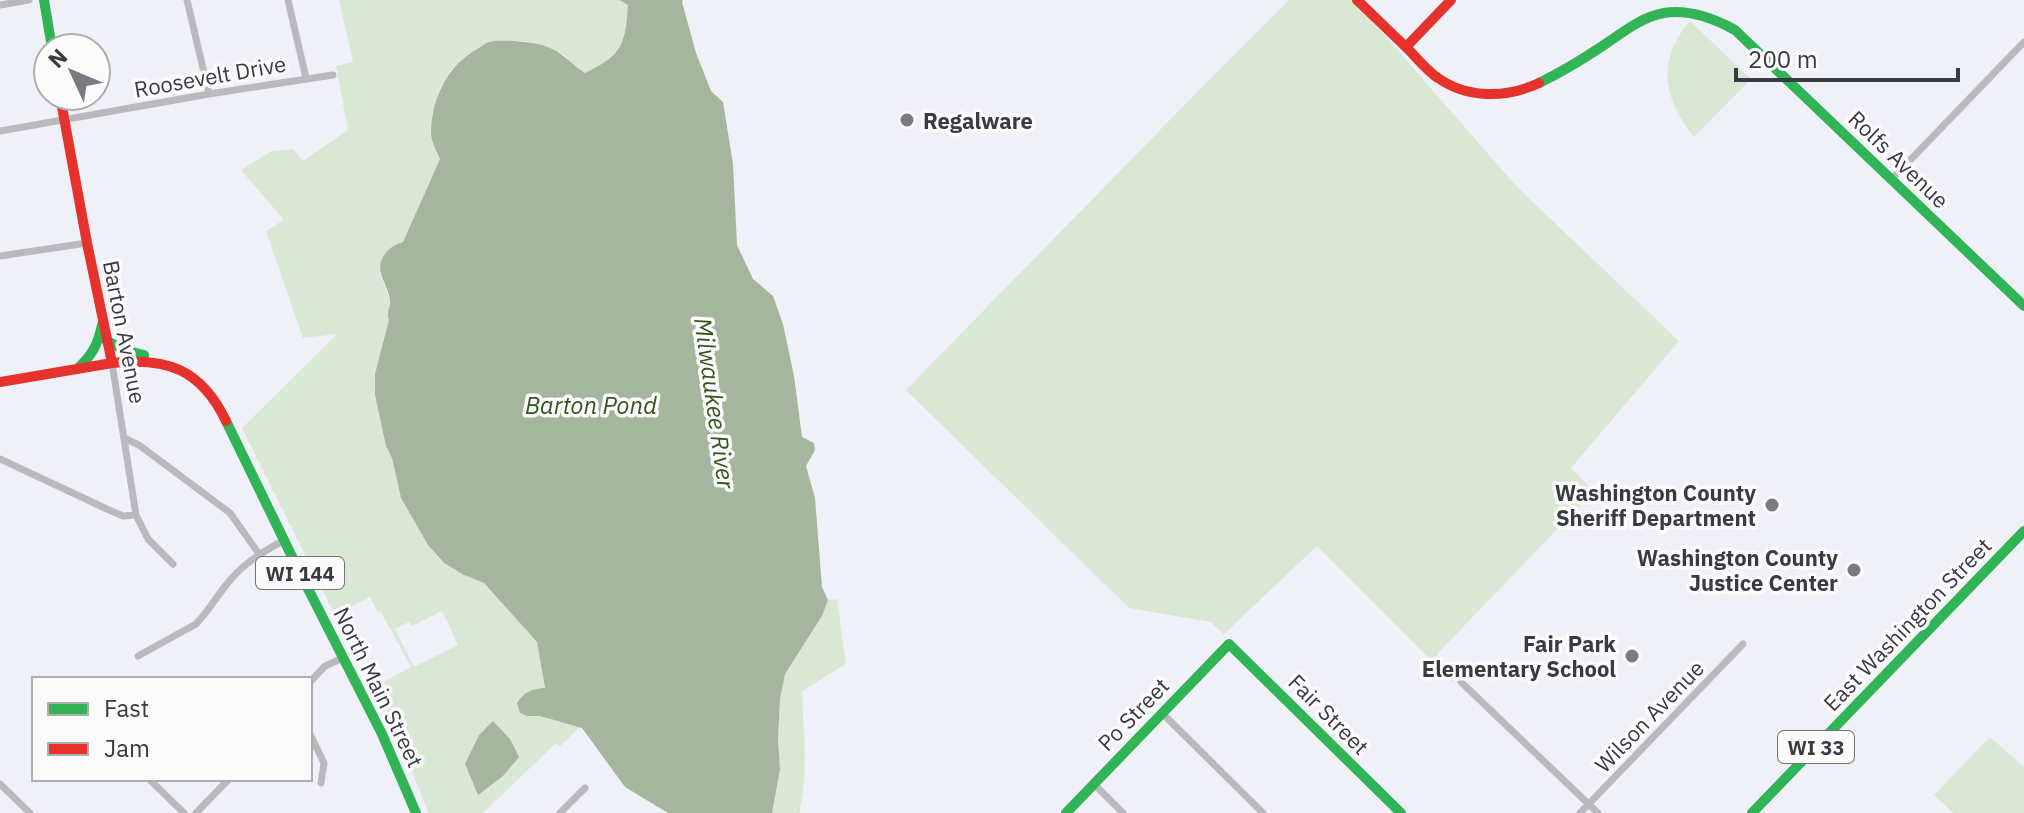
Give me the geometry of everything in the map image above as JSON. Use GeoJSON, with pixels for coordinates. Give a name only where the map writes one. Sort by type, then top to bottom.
{"type":"FeatureCollection","features":[{"type":"Feature","properties":{"kind":"main road"},"geometry":{"type":"LineString","coordinates":[[44,0],[49,32]]}},
{"type":"Feature","properties":{"kind":"main road","name":"Rolfs Avenue"},"geometry":{"type":"LineString","coordinates":[[1357,0],[1441,80],[1463,91],[1486,95],[1513,93],[1543,81],[1654,15],[1675,12],[1714,18],[1735,30],[2024,306]]}},
{"type":"Feature","properties":{"kind":"main road"},"geometry":{"type":"LineString","coordinates":[[1406,47],[1451,0]]}},
{"type":"Feature","properties":{"kind":"main road","name":"Barton Avenue"},"geometry":{"type":"LineString","coordinates":[[63,112],[112,363]]}},
{"type":"Feature","properties":{"kind":"main road"},"geometry":{"type":"LineString","coordinates":[[77,369],[92,358],[103,320]]}},
{"type":"Feature","properties":{"kind":"main road"},"geometry":{"type":"LineString","coordinates":[[107,341],[156,361]]}},
{"type":"Feature","properties":{"kind":"main road","name":"North Main Street"},"geometry":{"type":"LineString","coordinates":[[0,382],[137,359],[172,365],[190,374],[206,388],[217,402],[382,734],[416,813]]}},
{"type":"Feature","properties":{"kind":"main road","name":"East Washington Street"},"geometry":{"type":"LineString","coordinates":[[1752,813],[2024,531]]}},
{"type":"Feature","properties":{"kind":"main road","name":"Po Street"},"geometry":{"type":"LineString","coordinates":[[1066,813],[1229,644]]}},
{"type":"Feature","properties":{"kind":"main road","name":"Fair Street"},"geometry":{"type":"LineString","coordinates":[[1229,644],[1401,813]]}},
{"type":"Feature","properties":{"kind":"street"},"geometry":{"type":"LineString","coordinates":[[0,5],[29,0]]}},
{"type":"Feature","properties":{"kind":"street"},"geometry":{"type":"LineString","coordinates":[[187,0],[209,94]]}},
{"type":"Feature","properties":{"kind":"street"},"geometry":{"type":"LineString","coordinates":[[288,0],[306,78]]}},
{"type":"Feature","properties":{"kind":"street"},"geometry":{"type":"LineString","coordinates":[[1891,180],[2024,42]]}},
{"type":"Feature","properties":{"kind":"street","name":"Roosevelt Drive"},"geometry":{"type":"LineString","coordinates":[[0,131],[333,75]]}},
{"type":"Feature","properties":{"kind":"street"},"geometry":{"type":"LineString","coordinates":[[0,256],[87,243]]}},
{"type":"Feature","properties":{"kind":"street","name":"Barton Avenue"},"geometry":{"type":"LineString","coordinates":[[112,363],[136,515],[148,539],[173,564]]}},
{"type":"Feature","properties":{"kind":"street"},"geometry":{"type":"LineString","coordinates":[[124,438],[139,445],[230,513],[259,554]]}},
{"type":"Feature","properties":{"kind":"street"},"geometry":{"type":"LineString","coordinates":[[0,459],[123,516],[136,515]]}},
{"type":"Feature","properties":{"kind":"street"},"geometry":{"type":"LineString","coordinates":[[138,656],[196,624],[231,579],[259,554],[285,540]]}},
{"type":"Feature","properties":{"kind":"street","name":"Wilson Avenue"},"geometry":{"type":"LineString","coordinates":[[1580,813],[1743,644]]}},
{"type":"Feature","properties":{"kind":"street"},"geometry":{"type":"LineString","coordinates":[[312,680],[325,666],[343,658]]}},
{"type":"Feature","properties":{"kind":"street"},"geometry":{"type":"LineString","coordinates":[[1461,682],[1598,813]]}},
{"type":"Feature","properties":{"kind":"street"},"geometry":{"type":"LineString","coordinates":[[1162,713],[1263,813]]}},
{"type":"Feature","properties":{"kind":"street"},"geometry":{"type":"LineString","coordinates":[[312,738],[324,763],[321,783]]}},
{"type":"Feature","properties":{"kind":"street"},"geometry":{"type":"LineString","coordinates":[[151,781],[184,813]]}},
{"type":"Feature","properties":{"kind":"street"},"geometry":{"type":"LineString","coordinates":[[196,813],[227,781]]}},
{"type":"Feature","properties":{"kind":"street"},"geometry":{"type":"LineString","coordinates":[[0,784],[30,813]]}},
{"type":"Feature","properties":{"kind":"street"},"geometry":{"type":"LineString","coordinates":[[1094,784],[1123,813]]}},
{"type":"Feature","properties":{"kind":"street"},"geometry":{"type":"LineString","coordinates":[[560,813],[585,788]]}},
{"type":"Feature","properties":{"kind":"shaded area"},"geometry":{"type":"Polygon","coordinates":[[[339,0],[619,0],[628,5],[619,48],[607,61],[585,73],[565,55],[525,41],[509,42],[451,70],[440,87],[430,132],[440,159],[403,242],[380,273],[390,301],[375,395],[401,498],[428,545],[443,563],[484,583],[537,642],[545,689],[527,716],[540,716],[580,727],[560,746],[556,743],[483,813],[429,813],[371,689],[411,667],[370,597],[335,615],[242,428],[337,334],[303,338],[266,231],[284,220],[241,170],[272,151],[293,149],[303,161],[348,130],[336,66],[353,62],[339,0]],[[442,611],[412,626],[409,622],[395,629],[414,667],[458,645],[442,611]]]}},
{"type":"Feature","properties":{"kind":"shaded area"},"geometry":{"type":"Polygon","coordinates":[[[1289,0],[1350,0],[1518,188],[1679,341],[1571,468],[1594,491],[1437,654],[1459,676],[1453,682],[1317,546],[1224,634],[1210,622],[1129,608],[906,390],[1289,0]]]}},
{"type":"Feature","properties":{"kind":"shaded area"},"geometry":{"type":"Polygon","coordinates":[[[1690,21],[1751,79],[1694,137],[1676,108],[1668,79],[1672,50],[1690,21]]]}},
{"type":"Feature","properties":{"kind":"shaded area"},"geometry":{"type":"Polygon","coordinates":[[[837,599],[846,664],[802,691],[805,768],[799,813],[772,813],[780,770],[780,699],[785,674],[822,616],[828,600],[837,599]]]}},
{"type":"Feature","properties":{"kind":"shaded area"},"geometry":{"type":"Polygon","coordinates":[[[1990,737],[2024,767],[2024,813],[1953,813],[1934,795],[1990,737]]]}},
{"type":"Feature","properties":{"kind":"water","name":"Barton Pond"},"geometry":{"type":"Polygon","coordinates":[[[619,0],[683,0],[696,53],[711,91],[723,102],[733,164],[737,245],[753,279],[773,296],[783,324],[794,376],[802,437],[814,443],[815,450],[806,466],[815,498],[822,587],[828,600],[822,616],[785,674],[780,699],[780,770],[772,813],[668,813],[625,787],[582,728],[520,713],[517,703],[522,696],[545,688],[537,642],[484,583],[444,563],[428,545],[401,498],[375,395],[375,374],[389,320],[390,301],[381,274],[381,263],[389,249],[403,242],[440,159],[431,130],[435,105],[444,82],[468,55],[494,41],[517,41],[551,48],[585,73],[607,61],[623,40],[628,5],[619,0]]]}},
{"type":"Feature","properties":{"kind":"water"},"geometry":{"type":"Polygon","coordinates":[[[493,721],[510,739],[519,757],[503,776],[478,795],[465,764],[479,735],[493,721]]]}},
{"type":"Feature","properties":{"kind":"traffic: fast"},"geometry":{"type":"LineString","coordinates":[[44,0],[49,32]]}},
{"type":"Feature","properties":{"kind":"traffic: fast"},"geometry":{"type":"LineString","coordinates":[[1539,83],[1647,18],[1683,12],[1718,22],[1735,30],[2024,306]]}},
{"type":"Feature","properties":{"kind":"traffic: fast"},"geometry":{"type":"LineString","coordinates":[[77,369],[94,349],[102,325]]}},
{"type":"Feature","properties":{"kind":"traffic: fast"},"geometry":{"type":"LineString","coordinates":[[107,341],[124,350],[144,355]]}},
{"type":"Feature","properties":{"kind":"traffic: fast"},"geometry":{"type":"LineString","coordinates":[[226,421],[382,734],[416,813]]}},
{"type":"Feature","properties":{"kind":"traffic: fast"},"geometry":{"type":"LineString","coordinates":[[1752,813],[2024,531]]}},
{"type":"Feature","properties":{"kind":"traffic: fast"},"geometry":{"type":"LineString","coordinates":[[1066,813],[1229,644],[1401,813]]}},
{"type":"Feature","properties":{"kind":"traffic: jam"},"geometry":{"type":"LineString","coordinates":[[1357,0],[1430,71],[1450,85],[1475,93],[1501,94],[1539,83]]}},
{"type":"Feature","properties":{"kind":"traffic: jam"},"geometry":{"type":"LineString","coordinates":[[1406,47],[1451,0]]}},
{"type":"Feature","properties":{"kind":"traffic: jam"},"geometry":{"type":"LineString","coordinates":[[63,112],[112,363],[150,362],[180,370],[205,389],[226,421]]}},
{"type":"Feature","properties":{"kind":"traffic: jam"},"geometry":{"type":"LineString","coordinates":[[0,382],[112,363]]}},
{"type":"Feature","properties":{"kind":"place","name":"Regalware"},"geometry":{"type":"Point","coordinates":[907,120]}},
{"type":"Feature","properties":{"kind":"place","name":"Washington County Sheriff Department"},"geometry":{"type":"Point","coordinates":[1772,505]}},
{"type":"Feature","properties":{"kind":"place","name":"Washington County Justice Center"},"geometry":{"type":"Point","coordinates":[1854,570]}},
{"type":"Feature","properties":{"kind":"place","name":"Fair Park Elementary School"},"geometry":{"type":"Point","coordinates":[1632,656]}},
{"type":"Feature","properties":{"kind":"water label","name":"Milwaukee River"},"geometry":{"type":"Point","coordinates":[715,403]}}]}
